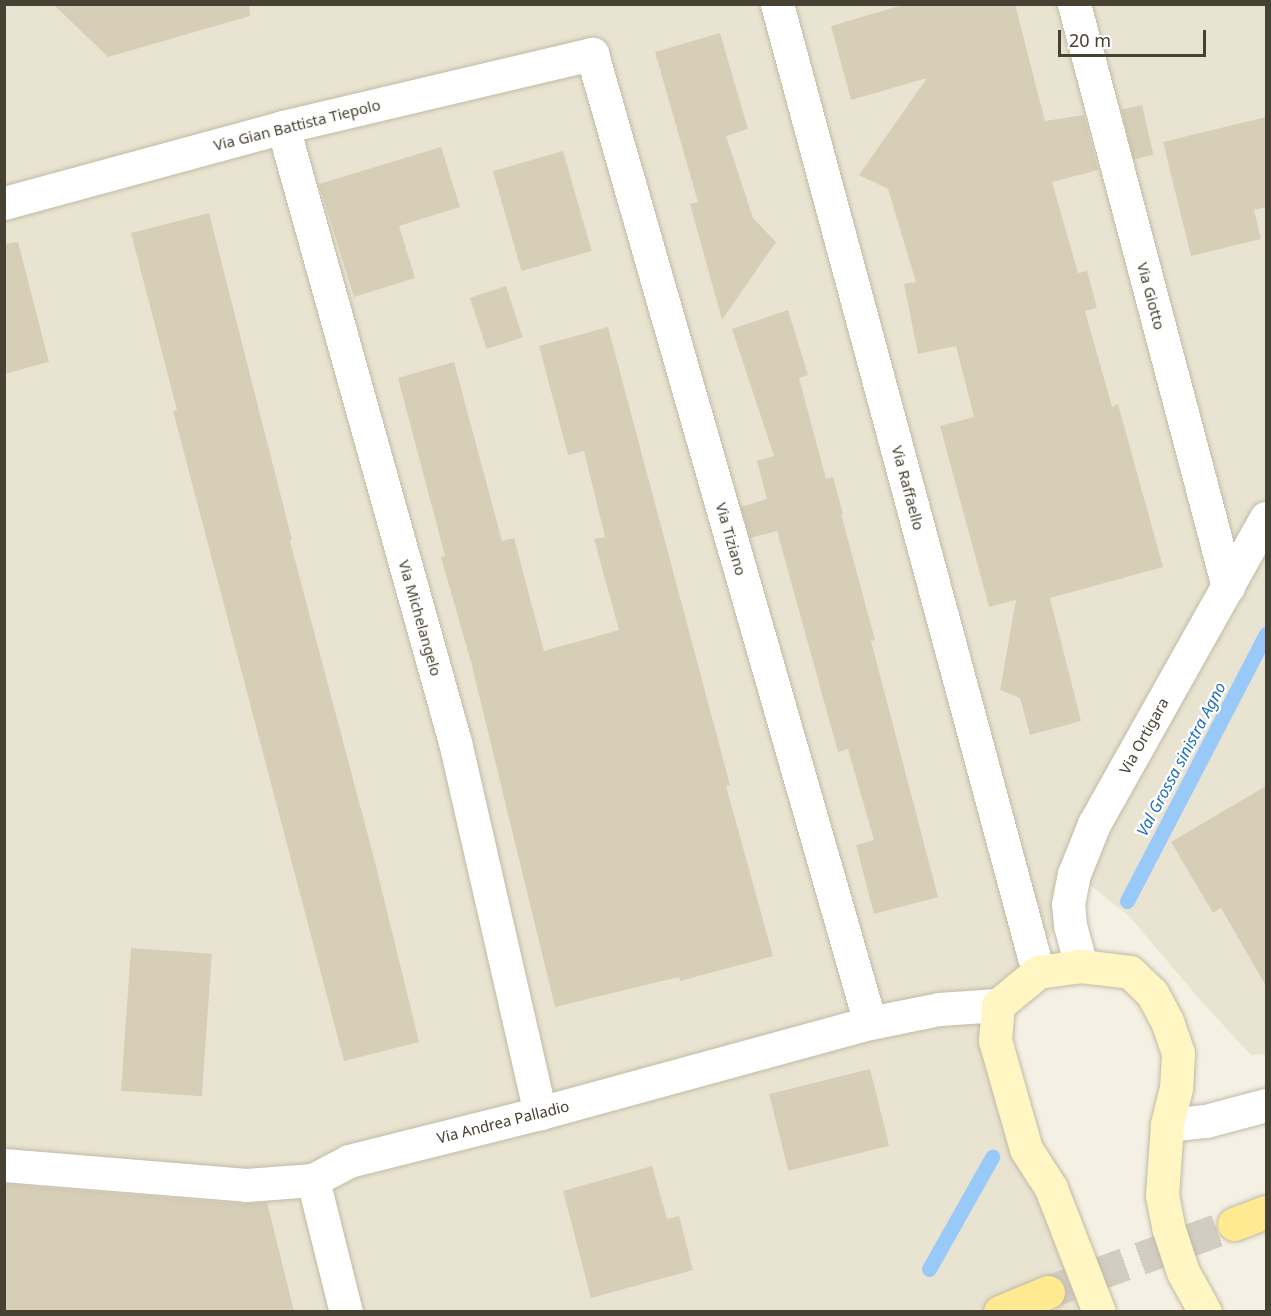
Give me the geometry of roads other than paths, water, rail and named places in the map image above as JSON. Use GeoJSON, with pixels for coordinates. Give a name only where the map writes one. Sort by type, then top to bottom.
{"type":"FeatureCollection","features":[{"type":"Feature","properties":{"kind":"main road"},"geometry":{"type":"LineString","coordinates":[[1234,1224],[1266,1212]]}},
{"type":"Feature","properties":{"kind":"main road"},"geometry":{"type":"LineString","coordinates":[[1000,1311],[1048,1292]]}},
{"type":"Feature","properties":{"kind":"street","name":"Via Raffaello"},"geometry":{"type":"LineString","coordinates":[[777,4],[1038,972]]}},
{"type":"Feature","properties":{"kind":"street","name":"Via Giotto"},"geometry":{"type":"LineString","coordinates":[[1074,4],[1228,587]]}},
{"type":"Feature","properties":{"kind":"street","name":"Via Gian Battista Tiepolo"},"geometry":{"type":"LineString","coordinates":[[4,202],[283,127],[592,54]]}},
{"type":"Feature","properties":{"kind":"street","name":"Via Tiziano"},"geometry":{"type":"LineString","coordinates":[[592,54],[870,1023]]}},
{"type":"Feature","properties":{"kind":"street","name":"Via Michelangelo"},"geometry":{"type":"LineString","coordinates":[[283,127],[455,742],[540,1113]]}},
{"type":"Feature","properties":{"kind":"street","name":"Via Ortigara"},"geometry":{"type":"LineString","coordinates":[[1081,966],[1070,925],[1068,904],[1074,874],[1094,824],[1266,518]]}},
{"type":"Feature","properties":{"kind":"street"},"geometry":{"type":"LineString","coordinates":[[1099,1311],[1051,1188],[1026,1149],[994,1040],[998,1005],[1038,972],[1081,966],[1130,972],[1152,993],[1167,1021],[1178,1053],[1176,1088],[1167,1125],[1162,1196],[1168,1227],[1183,1272],[1205,1311]]}},
{"type":"Feature","properties":{"kind":"street","name":"Via Andrea Palladio"},"geometry":{"type":"LineString","coordinates":[[4,1165],[246,1185],[313,1180],[349,1161],[540,1113],[870,1023],[939,1009],[998,1005]]}},
{"type":"Feature","properties":{"kind":"street"},"geometry":{"type":"LineString","coordinates":[[1167,1125],[1206,1120],[1266,1105]]}},
{"type":"Feature","properties":{"kind":"street"},"geometry":{"type":"LineString","coordinates":[[313,1180],[346,1311]]}},
{"type":"Feature","properties":{"kind":"waterway","name":"Val Grossa sinistra Agno"},"geometry":{"type":"LineString","coordinates":[[1127,901],[1266,634]]}},
{"type":"Feature","properties":{"kind":"waterway","name":"Val Grossa sinistra Agno"},"geometry":{"type":"LineString","coordinates":[[929,1269],[992,1157]]}},
{"type":"Feature","properties":{"kind":"tunnel"},"geometry":{"type":"LineString","coordinates":[[1048,1292],[1234,1224]]}}]}
